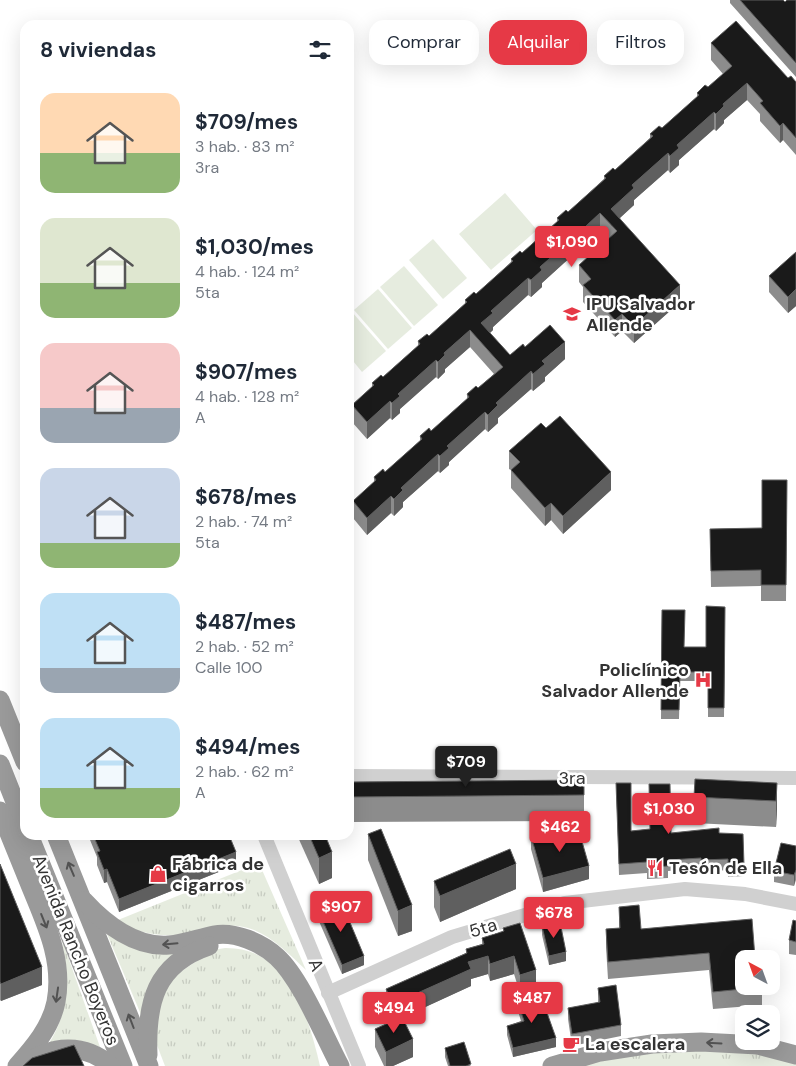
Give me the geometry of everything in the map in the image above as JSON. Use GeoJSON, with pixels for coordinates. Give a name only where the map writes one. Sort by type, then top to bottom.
{"type":"FeatureCollection","features":[{"type":"Feature","properties":{"kind":"highway"},"geometry":{"type":"LineString","coordinates":[[0,700],[20,750]]}},
{"type":"Feature","properties":{"kind":"highway"},"geometry":{"type":"LineString","coordinates":[[0,764],[20,814]]}},
{"type":"Feature","properties":{"kind":"highway"},"geometry":{"type":"LineString","coordinates":[[0,811],[48,930],[57,967],[56,1004],[40,1038],[18,1066]]}},
{"type":"Feature","properties":{"kind":"highway","name":"Avenida Rancho Boyeros"},"geometry":{"type":"LineString","coordinates":[[30,840],[123,1066]]}},
{"type":"Feature","properties":{"kind":"highway","name":"Avenida Rancho Boyeros"},"geometry":{"type":"LineString","coordinates":[[58,840],[84,900],[149,1066]]}},
{"type":"Feature","properties":{"kind":"highway"},"geometry":{"type":"LineString","coordinates":[[84,900],[110,925],[130,937],[151,944],[168,945],[220,934],[252,942],[276,957],[298,985],[340,1066]]}},
{"type":"Feature","properties":{"kind":"highway"},"geometry":{"type":"LineString","coordinates":[[149,1066],[150,1013],[156,990],[167,971],[183,958],[200,948],[223,942],[252,942]]}},
{"type":"Feature","properties":{"kind":"highway"},"geometry":{"type":"LineString","coordinates":[[323,1036],[333,1066]]}},
{"type":"Feature","properties":{"kind":"highway"},"geometry":{"type":"LineString","coordinates":[[552,1066],[600,1052],[652,1044],[701,1042],[758,1045],[796,1054]]}},
{"type":"Feature","properties":{"kind":"highway"},"geometry":{"type":"LineString","coordinates":[[23,1066],[42,1054],[68,1048],[88,1052],[111,1066]]}},
{"type":"Feature","properties":{"kind":"street","name":"3ra"},"geometry":{"type":"LineString","coordinates":[[354,776],[796,778]]}},
{"type":"Feature","properties":{"kind":"street","name":"A"},"geometry":{"type":"LineString","coordinates":[[266,840],[359,1066]]}},
{"type":"Feature","properties":{"kind":"street","name":"5ta"},"geometry":{"type":"LineString","coordinates":[[328,993],[452,937],[565,903],[685,889],[745,894],[796,904]]}},
{"type":"Feature","properties":{"kind":"green space"},"geometry":{"type":"Polygon","coordinates":[[[505,193],[537,230],[491,270],[459,234],[505,193]]]}},
{"type":"Feature","properties":{"kind":"green space"},"geometry":{"type":"Polygon","coordinates":[[[433,239],[467,278],[443,299],[409,260],[433,239]]]}},
{"type":"Feature","properties":{"kind":"green space"},"geometry":{"type":"Polygon","coordinates":[[[404,266],[438,305],[414,326],[380,287],[404,266]]]}},
{"type":"Feature","properties":{"kind":"green space"},"geometry":{"type":"Polygon","coordinates":[[[378,289],[412,328],[388,349],[354,310],[378,289]]]}},
{"type":"Feature","properties":{"kind":"green space"},"geometry":{"type":"Polygon","coordinates":[[[354,314],[386,351],[362,372],[354,362],[354,314]]]}},
{"type":"Feature","properties":{"kind":"green space"},"geometry":{"type":"Polygon","coordinates":[[[259,863],[306,970],[272,940],[248,928],[229,926],[185,934],[160,935],[129,928],[113,922],[259,863]]]}},
{"type":"Feature","properties":{"kind":"green space"},"geometry":{"type":"Polygon","coordinates":[[[107,934],[179,952],[142,1017],[107,934]]]}},
{"type":"Feature","properties":{"kind":"green space"},"geometry":{"type":"Polygon","coordinates":[[[62,940],[100,1047],[82,1041],[48,1045],[60,1020],[66,994],[62,940]]]}},
{"type":"Feature","properties":{"kind":"green space"},"geometry":{"type":"Polygon","coordinates":[[[225,948],[247,951],[265,959],[280,971],[292,987],[309,1025],[320,1066],[165,1066],[155,1040],[155,1015],[167,981],[213,950],[225,948]]]}},
{"type":"Feature","properties":{"kind":"green space"},"geometry":{"type":"Polygon","coordinates":[[[654,1050],[757,1051],[796,1061],[796,1066],[573,1066],[654,1050]]]}},
{"type":"Feature","properties":{"kind":"building"},"geometry":{"type":"Polygon","coordinates":[[[740,0],[783,0],[785,2],[787,0],[796,0],[796,63],[740,0]]]}},
{"type":"Feature","properties":{"kind":"building"},"geometry":{"type":"Polygon","coordinates":[[[736,21],[788,78],[791,76],[796,82],[796,138],[783,123],[780,126],[760,103],[763,101],[747,83],[723,104],[724,106],[716,114],[714,112],[677,145],[679,148],[670,156],[668,153],[632,185],[634,188],[611,209],[680,285],[634,326],[622,314],[615,320],[583,285],[591,279],[579,265],[617,231],[600,213],[585,227],[587,230],[577,238],[575,236],[540,267],[542,270],[531,280],[528,278],[491,311],[493,313],[481,323],[510,355],[523,344],[525,347],[550,325],[565,342],[542,361],[545,364],[533,374],[531,371],[496,403],[498,405],[488,415],[485,412],[447,446],[449,448],[440,456],[438,454],[401,488],[403,490],[394,499],[391,496],[367,518],[354,500],[376,480],[374,477],[383,469],[385,472],[422,439],[420,436],[429,428],[431,431],[469,397],[467,394],[476,386],[478,388],[503,367],[470,330],[444,353],[445,355],[438,362],[436,360],[398,394],[400,396],[392,403],[390,401],[367,422],[354,407],[354,403],[374,385],[372,383],[381,375],[383,377],[420,344],[418,341],[427,334],[429,336],[467,302],[465,300],[474,292],[476,294],[513,261],[511,259],[520,251],[522,253],[559,220],[557,218],[566,210],[568,212],[606,178],[604,176],[613,168],[615,170],[653,136],[650,134],[659,126],[662,128],[699,95],[697,93],[705,85],[708,87],[732,66],[711,43],[736,21]]]}},
{"type":"Feature","properties":{"kind":"building"},"geometry":{"type":"Polygon","coordinates":[[[796,252],[796,289],[788,297],[769,276],[796,252]]]}},
{"type":"Feature","properties":{"kind":"building"},"geometry":{"type":"Polygon","coordinates":[[[560,416],[611,472],[563,516],[551,503],[545,508],[511,470],[520,462],[509,451],[541,423],[546,428],[560,416]]]}},
{"type":"Feature","properties":{"kind":"building"},"geometry":{"type":"Polygon","coordinates":[[[762,480],[787,480],[786,585],[761,585],[761,570],[711,571],[710,529],[762,528],[762,480]]]}},
{"type":"Feature","properties":{"kind":"building"},"geometry":{"type":"Polygon","coordinates":[[[706,606],[725,607],[724,708],[708,708],[708,672],[680,672],[679,710],[661,710],[662,610],[685,610],[684,647],[706,647],[706,606]]]}},
{"type":"Feature","properties":{"kind":"building"},"geometry":{"type":"Polygon","coordinates":[[[695,779],[777,783],[776,801],[694,797],[695,779]]]}},
{"type":"Feature","properties":{"kind":"building"},"geometry":{"type":"Polygon","coordinates":[[[584,780],[584,795],[354,797],[354,782],[584,780]]]}},
{"type":"Feature","properties":{"kind":"building"},"geometry":{"type":"Polygon","coordinates":[[[616,783],[631,783],[631,831],[650,829],[649,784],[670,784],[671,833],[719,828],[719,833],[743,834],[744,865],[728,866],[728,859],[701,860],[701,858],[668,860],[668,866],[647,868],[647,862],[619,864],[616,783]]]}},
{"type":"Feature","properties":{"kind":"building"},"geometry":{"type":"Polygon","coordinates":[[[381,829],[412,905],[398,911],[368,834],[381,829]]]}},
{"type":"Feature","properties":{"kind":"building"},"geometry":{"type":"Polygon","coordinates":[[[548,831],[550,839],[579,831],[589,866],[543,878],[531,836],[548,831]]]}},
{"type":"Feature","properties":{"kind":"building","name":"Fábrica de cigarros"},"geometry":{"type":"Polygon","coordinates":[[[95,840],[231,840],[236,852],[119,899],[107,869],[104,870],[97,852],[100,851],[95,840]]]}},
{"type":"Feature","properties":{"kind":"building"},"geometry":{"type":"Polygon","coordinates":[[[311,840],[327,840],[332,852],[319,858],[311,840]]]}},
{"type":"Feature","properties":{"kind":"building"},"geometry":{"type":"Polygon","coordinates":[[[781,843],[796,846],[796,870],[794,875],[774,871],[781,843]]]}},
{"type":"Feature","properties":{"kind":"building"},"geometry":{"type":"Polygon","coordinates":[[[510,849],[516,864],[440,896],[434,881],[510,849]]]}},
{"type":"Feature","properties":{"kind":"building"},"geometry":{"type":"Polygon","coordinates":[[[0,864],[42,967],[1,984],[0,982],[0,864]]]}},
{"type":"Feature","properties":{"kind":"building"},"geometry":{"type":"Polygon","coordinates":[[[341,901],[364,956],[342,965],[318,910],[341,901]]]}},
{"type":"Feature","properties":{"kind":"building"},"geometry":{"type":"Polygon","coordinates":[[[639,905],[641,929],[752,919],[754,950],[735,950],[735,990],[713,992],[709,953],[608,962],[606,929],[620,928],[619,907],[639,905]]]}},
{"type":"Feature","properties":{"kind":"building"},"geometry":{"type":"Polygon","coordinates":[[[793,920],[796,921],[796,942],[789,940],[793,920]]]}},
{"type":"Feature","properties":{"kind":"building"},"geometry":{"type":"Polygon","coordinates":[[[560,922],[566,952],[549,956],[542,926],[560,922]]]}},
{"type":"Feature","properties":{"kind":"building"},"geometry":{"type":"Polygon","coordinates":[[[520,923],[536,970],[520,975],[514,956],[490,964],[488,956],[468,962],[471,969],[393,1004],[386,989],[467,953],[466,949],[484,944],[482,938],[504,931],[503,928],[520,923]]]}},
{"type":"Feature","properties":{"kind":"building"},"geometry":{"type":"Polygon","coordinates":[[[616,985],[621,1025],[572,1034],[568,1008],[600,1002],[598,988],[616,985]]]}},
{"type":"Feature","properties":{"kind":"building"},"geometry":{"type":"Polygon","coordinates":[[[541,996],[556,1038],[513,1048],[507,1026],[524,1021],[518,1002],[541,996]]]}},
{"type":"Feature","properties":{"kind":"building"},"geometry":{"type":"Polygon","coordinates":[[[402,1017],[413,1039],[386,1052],[375,1029],[402,1017]]]}},
{"type":"Feature","properties":{"kind":"building"},"geometry":{"type":"Polygon","coordinates":[[[464,1042],[471,1064],[466,1066],[450,1066],[445,1048],[464,1042]]]}},
{"type":"Feature","properties":{"kind":"building"},"geometry":{"type":"Polygon","coordinates":[[[74,1045],[84,1066],[23,1066],[32,1058],[74,1045]]]}},
{"type":"Feature","properties":{"kind":"place","name":"IPU Salvador Allende"},"geometry":{"type":"Point","coordinates":[572,314]}},
{"type":"Feature","properties":{"kind":"place","name":"Policlínico Salvador Allende"},"geometry":{"type":"Point","coordinates":[703,680]}},
{"type":"Feature","properties":{"kind":"place","name":"Tesón de Ella"},"geometry":{"type":"Point","coordinates":[655,868]}},
{"type":"Feature","properties":{"kind":"place","name":"Fábrica de cigarros"},"geometry":{"type":"Point","coordinates":[158,874]}},
{"type":"Feature","properties":{"kind":"place","name":"La escalera"},"geometry":{"type":"Point","coordinates":[571,1044]}}]}
